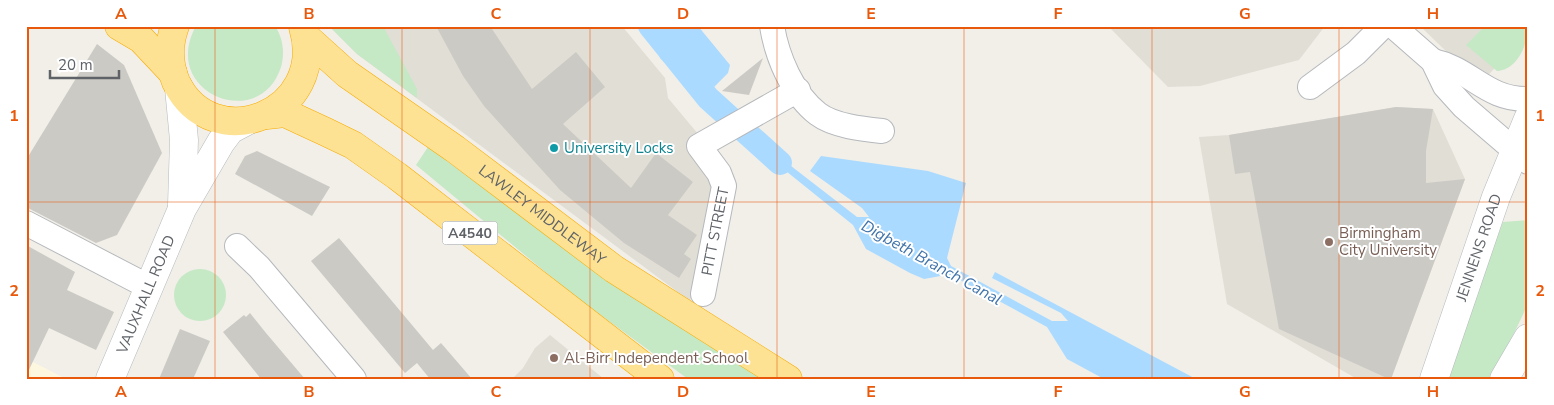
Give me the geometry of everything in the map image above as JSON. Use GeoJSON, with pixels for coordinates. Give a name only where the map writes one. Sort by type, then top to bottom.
{"type":"FeatureCollection","features":[{"type":"Feature","properties":{"kind":"highway","name":"A4540"},"geometry":{"type":"LineString","coordinates":[[119,26],[141,39],[176,81],[187,99],[208,114],[234,121],[285,113],[353,146],[397,176],[660,379]]}},
{"type":"Feature","properties":{"kind":"highway"},"geometry":{"type":"LineString","coordinates":[[175,26],[171,37],[169,56],[176,81]]}},
{"type":"Feature","properties":{"kind":"highway"},"geometry":{"type":"LineString","coordinates":[[257,118],[287,102],[300,83],[307,61],[303,29]]}},
{"type":"Feature","properties":{"kind":"highway","name":"LAWLEY MIDDLEWAY"},"geometry":{"type":"LineString","coordinates":[[303,29],[347,74],[455,149],[614,269],[788,379]]}},
{"type":"Feature","properties":{"kind":"main road","name":"VAUXHALL ROAD"},"geometry":{"type":"LineString","coordinates":[[176,81],[184,140],[182,209]]}},
{"type":"Feature","properties":{"kind":"main road","name":"VAUXHALL ROAD"},"geometry":{"type":"LineString","coordinates":[[110,379],[182,209],[230,130],[257,118]]}},
{"type":"Feature","properties":{"kind":"main road","name":"JENNENS ROAD"},"geometry":{"type":"LineString","coordinates":[[1434,379],[1477,250],[1525,133]]}},
{"type":"Feature","properties":{"kind":"main road"},"geometry":{"type":"LineString","coordinates":[[1504,379],[1528,338]]}},
{"type":"Feature","properties":{"kind":"street"},"geometry":{"type":"LineString","coordinates":[[772,26],[774,42],[782,62],[798,90],[819,114],[831,120],[867,130],[882,131]]}},
{"type":"Feature","properties":{"kind":"street"},"geometry":{"type":"LineString","coordinates":[[1310,87],[1356,53],[1383,26]]}},
{"type":"Feature","properties":{"kind":"street"},"geometry":{"type":"LineString","coordinates":[[1393,26],[1433,61],[1444,86],[1525,133]]}},
{"type":"Feature","properties":{"kind":"street"},"geometry":{"type":"LineString","coordinates":[[1433,61],[1449,64],[1494,94],[1525,133]]}},
{"type":"Feature","properties":{"kind":"street","name":"PITT STREET"},"geometry":{"type":"LineString","coordinates":[[703,294],[724,186],[719,173],[699,146],[798,90]]}},
{"type":"Feature","properties":{"kind":"street"},"geometry":{"type":"LineString","coordinates":[[26,223],[148,286]]}},
{"type":"Feature","properties":{"kind":"street"},"geometry":{"type":"LineString","coordinates":[[237,246],[259,267],[354,379]]}},
{"type":"Feature","properties":{"kind":"shaded area"},"geometry":{"type":"Polygon","coordinates":[[[332,26],[622,26],[665,78],[668,98],[714,153],[719,191],[690,301],[357,54],[332,29],[332,26]]]}},
{"type":"Feature","properties":{"kind":"shaded area"},"geometry":{"type":"Polygon","coordinates":[[[1108,26],[1325,26],[1299,60],[1200,86],[1168,87],[1108,26]]]}},
{"type":"Feature","properties":{"kind":"shaded area"},"geometry":{"type":"Polygon","coordinates":[[[1420,26],[1528,26],[1528,32],[1480,84],[1420,26]]]}},
{"type":"Feature","properties":{"kind":"shaded area","name":"Birmingham City University"},"geometry":{"type":"Polygon","coordinates":[[[1396,107],[1433,109],[1465,179],[1391,379],[1357,379],[1227,304],[1199,137],[1229,135],[1396,107]]]}},
{"type":"Feature","properties":{"kind":"shaded area","name":"Al-Birr Independent School"},"geometry":{"type":"Polygon","coordinates":[[[550,335],[604,379],[512,379],[523,368],[535,348],[550,335]]]}},
{"type":"Feature","properties":{"kind":"shaded area"},"geometry":{"type":"Polygon","coordinates":[[[26,359],[33,362],[66,379],[26,379],[26,359]]]}},
{"type":"Feature","properties":{"kind":"green space"},"geometry":{"type":"Polygon","coordinates":[[[196,26],[275,26],[281,41],[283,56],[281,67],[270,87],[254,98],[235,101],[217,96],[201,86],[191,70],[188,50],[196,26]]]}},
{"type":"Feature","properties":{"kind":"green space"},"geometry":{"type":"Polygon","coordinates":[[[332,26],[383,26],[417,89],[417,98],[357,54],[332,29],[332,26]]]}},
{"type":"Feature","properties":{"kind":"green space"},"geometry":{"type":"Polygon","coordinates":[[[1485,26],[1528,26],[1526,41],[1520,55],[1516,61],[1504,70],[1497,71],[1466,45],[1485,26]]]}},
{"type":"Feature","properties":{"kind":"green space"},"geometry":{"type":"Polygon","coordinates":[[[428,147],[615,285],[761,379],[688,379],[572,294],[416,165],[428,147]]]}},
{"type":"Feature","properties":{"kind":"green space"},"geometry":{"type":"Polygon","coordinates":[[[1528,220],[1528,304],[1492,379],[1444,379],[1503,222],[1528,220]]]}},
{"type":"Feature","properties":{"kind":"green space"},"geometry":{"type":"Polygon","coordinates":[[[200,269],[214,273],[222,281],[226,295],[222,309],[214,317],[200,321],[186,317],[178,309],[174,295],[178,281],[186,273],[200,269]]]}},
{"type":"Feature","properties":{"kind":"water"},"geometry":{"type":"Polygon","coordinates":[[[646,26],[654,26],[659,32],[666,35],[664,26],[698,26],[730,65],[728,73],[713,88],[714,96],[702,99],[660,58],[656,40],[646,26]]]}},
{"type":"Feature","properties":{"kind":"water"},"geometry":{"type":"Polygon","coordinates":[[[762,141],[782,159],[857,217],[869,217],[862,208],[810,171],[821,156],[928,171],[966,183],[947,258],[951,266],[1052,321],[1068,321],[1061,313],[992,278],[995,272],[1196,379],[1104,379],[1067,359],[1047,327],[960,280],[946,275],[924,279],[866,249],[853,225],[751,143],[762,141]]]}},
{"type":"Feature","properties":{"kind":"building","name":"University Locks"},"geometry":{"type":"Polygon","coordinates":[[[436,26],[490,26],[532,89],[576,52],[605,87],[563,124],[631,188],[656,153],[693,182],[668,215],[697,235],[684,254],[691,259],[679,278],[624,243],[560,190],[484,106],[463,76],[436,26]]]}},
{"type":"Feature","properties":{"kind":"building"},"geometry":{"type":"Polygon","coordinates":[[[97,44],[124,65],[162,153],[117,235],[96,243],[26,207],[26,160],[97,44]]]}},
{"type":"Feature","properties":{"kind":"building"},"geometry":{"type":"Polygon","coordinates":[[[763,58],[749,95],[722,91],[763,58]]]}},
{"type":"Feature","properties":{"kind":"building","name":"Birmingham City University"},"geometry":{"type":"Polygon","coordinates":[[[1396,107],[1433,109],[1426,151],[1426,183],[1465,179],[1391,379],[1389,379],[1279,329],[1250,172],[1235,174],[1229,135],[1396,107]]]}},
{"type":"Feature","properties":{"kind":"building"},"geometry":{"type":"Polygon","coordinates":[[[257,151],[330,187],[312,216],[235,174],[245,156],[257,151]]]}},
{"type":"Feature","properties":{"kind":"building"},"geometry":{"type":"Polygon","coordinates":[[[339,238],[433,350],[441,343],[472,379],[430,379],[417,363],[405,373],[311,261],[339,238]]]}},
{"type":"Feature","properties":{"kind":"building"},"geometry":{"type":"Polygon","coordinates":[[[26,245],[75,272],[67,290],[114,312],[96,350],[49,328],[26,376],[26,245]]]}},
{"type":"Feature","properties":{"kind":"building"},"geometry":{"type":"Polygon","coordinates":[[[250,313],[305,379],[261,379],[223,332],[244,315],[246,317],[250,313]]]}},
{"type":"Feature","properties":{"kind":"building"},"geometry":{"type":"Polygon","coordinates":[[[180,329],[210,341],[193,379],[159,379],[180,329]]]}},
{"type":"Feature","properties":{"kind":"waterway","name":"Digbeth Branch Canal"},"geometry":{"type":"LineString","coordinates":[[650,26],[708,98],[780,163]]}},
{"type":"Feature","properties":{"kind":"place","name":"University Locks"},"geometry":{"type":"Point","coordinates":[554,148]}},
{"type":"Feature","properties":{"kind":"place","name":"Birmingham City University"},"geometry":{"type":"Point","coordinates":[1329,242]}},
{"type":"Feature","properties":{"kind":"place","name":"Al-Birr Independent School"},"geometry":{"type":"Point","coordinates":[554,358]}}]}
